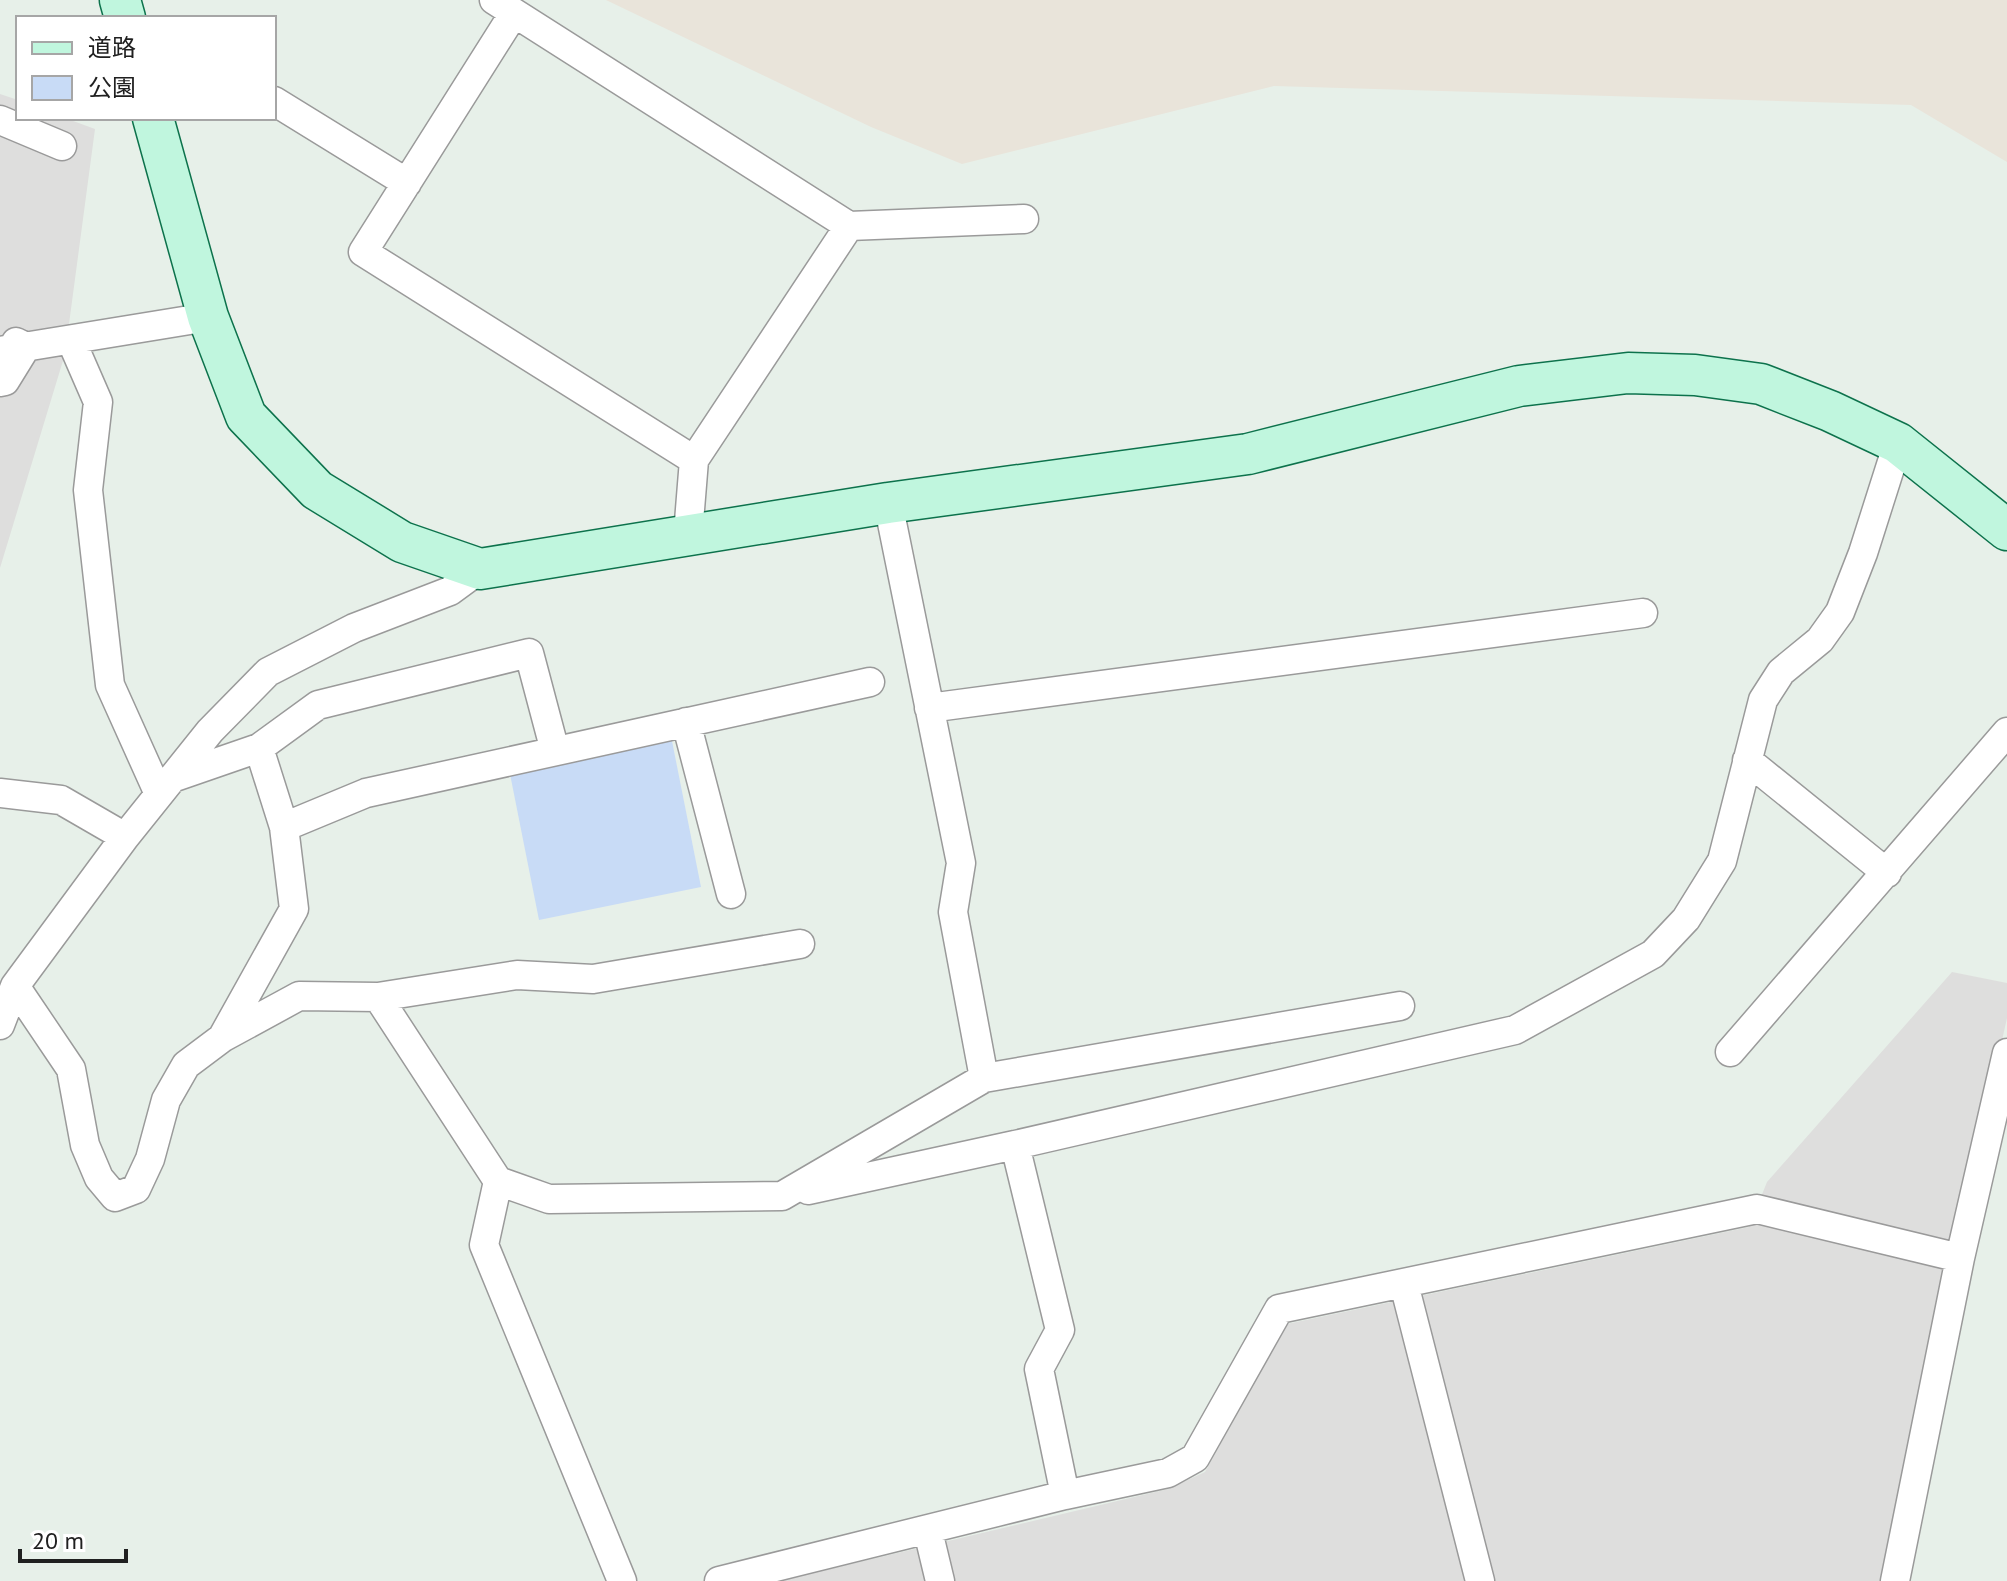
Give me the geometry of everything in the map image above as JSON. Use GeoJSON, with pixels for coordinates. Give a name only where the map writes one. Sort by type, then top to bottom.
{"type":"FeatureCollection","features":[{"type":"Feature","properties":{"kind":"street"},"geometry":{"type":"LineString","coordinates":[[694,460],[363,252],[407,183],[504,7],[849,226],[1024,219]]}},
{"type":"Feature","properties":{"kind":"street"},"geometry":{"type":"LineString","coordinates":[[276,102],[407,183]]}},
{"type":"Feature","properties":{"kind":"street"},"geometry":{"type":"LineString","coordinates":[[0,120],[62,146]]}},
{"type":"Feature","properties":{"kind":"street"},"geometry":{"type":"LineString","coordinates":[[154,120],[208,317],[246,416],[317,490],[402,542],[480,569]]}},
{"type":"Feature","properties":{"kind":"street"},"geometry":{"type":"LineString","coordinates":[[688,534],[694,460],[849,226]]}},
{"type":"Feature","properties":{"kind":"street"},"geometry":{"type":"LineString","coordinates":[[13,349],[208,317]]}},
{"type":"Feature","properties":{"kind":"street"},"geometry":{"type":"LineString","coordinates":[[0,334],[13,349]]}},
{"type":"Feature","properties":{"kind":"street"},"geometry":{"type":"LineString","coordinates":[[71,340],[98,402],[88,490],[110,685],[166,786]]}},
{"type":"Feature","properties":{"kind":"street"},"geometry":{"type":"LineString","coordinates":[[0,382],[5,381],[13,349]]}},
{"type":"Feature","properties":{"kind":"street"},"geometry":{"type":"LineString","coordinates":[[0,1025],[15,986],[125,837],[210,731],[268,672],[354,628],[450,591],[480,569],[888,503],[1248,454],[1519,386],[1628,373],[1695,375],[1761,384],[1830,411],[1898,443],[2007,530]]}},
{"type":"Feature","properties":{"kind":"street"},"geometry":{"type":"LineString","coordinates":[[378,997],[498,1181],[549,1199],[782,1196],[1515,1030],[1653,954],[1686,919],[1722,861],[1763,700],[1781,672],[1820,640],[1840,612],[1863,553],[1898,443]]}},
{"type":"Feature","properties":{"kind":"street"},"geometry":{"type":"LineString","coordinates":[[888,503],[961,863],[953,912],[984,1078]]}},
{"type":"Feature","properties":{"kind":"street"},"geometry":{"type":"LineString","coordinates":[[929,708],[1643,613]]}},
{"type":"Feature","properties":{"kind":"street"},"geometry":{"type":"LineString","coordinates":[[166,786],[259,748],[318,705],[529,653],[555,751]]}},
{"type":"Feature","properties":{"kind":"street"},"geometry":{"type":"LineString","coordinates":[[284,827],[366,793],[870,682]]}},
{"type":"Feature","properties":{"kind":"street"},"geometry":{"type":"LineString","coordinates":[[686,722],[731,894]]}},
{"type":"Feature","properties":{"kind":"street"},"geometry":{"type":"LineString","coordinates":[[1730,1052],[2007,732]]}},
{"type":"Feature","properties":{"kind":"street"},"geometry":{"type":"LineString","coordinates":[[222,1038],[294,909],[284,827],[259,748]]}},
{"type":"Feature","properties":{"kind":"street"},"geometry":{"type":"LineString","coordinates":[[1747,760],[1887,873]]}},
{"type":"Feature","properties":{"kind":"street"},"geometry":{"type":"LineString","coordinates":[[0,793],[61,800],[125,837]]}},
{"type":"Feature","properties":{"kind":"street"},"geometry":{"type":"LineString","coordinates":[[15,986],[71,1069],[85,1145],[99,1178],[115,1197],[136,1189],[150,1159],[166,1100],[186,1065],[222,1038],[299,996],[378,997],[517,975],[593,979],[800,944]]}},
{"type":"Feature","properties":{"kind":"street"},"geometry":{"type":"LineString","coordinates":[[782,1196],[984,1078],[1400,1006]]}},
{"type":"Feature","properties":{"kind":"street"},"geometry":{"type":"LineString","coordinates":[[1895,1581],[1960,1258],[2007,1053]]}},
{"type":"Feature","properties":{"kind":"street"},"geometry":{"type":"LineString","coordinates":[[1015,1145],[1060,1330],[1039,1369],[1065,1495]]}},
{"type":"Feature","properties":{"kind":"street"},"geometry":{"type":"LineString","coordinates":[[498,1181],[484,1245],[622,1581]]}},
{"type":"Feature","properties":{"kind":"street"},"geometry":{"type":"LineString","coordinates":[[719,1581],[1065,1495],[1168,1473],[1195,1458],[1279,1309],[1757,1209],[1960,1258]]}},
{"type":"Feature","properties":{"kind":"street"},"geometry":{"type":"LineString","coordinates":[[1404,1284],[1480,1581]]}},
{"type":"Feature","properties":{"kind":"street"},"geometry":{"type":"LineString","coordinates":[[928,1531],[940,1581]]}},
{"type":"Feature","properties":{"kind":"shaded area"},"geometry":{"type":"Polygon","coordinates":[[[606,0],[2007,0],[2007,162],[1911,105],[1274,86],[962,164],[871,127],[606,0]]]}},
{"type":"Feature","properties":{"kind":"shaded area"},"geometry":{"type":"Polygon","coordinates":[[[0,94],[16,99],[16,120],[70,120],[95,129],[65,354],[0,568],[0,94]]]}},
{"type":"Feature","properties":{"kind":"shaded area"},"geometry":{"type":"Polygon","coordinates":[[[1952,972],[2007,983],[2007,1018],[1881,1581],[779,1581],[1168,1489],[1205,1472],[1287,1324],[1749,1227],[1767,1182],[1952,972]]]}},
{"type":"Feature","properties":{"kind":"green space"},"geometry":{"type":"Polygon","coordinates":[[[672,741],[701,887],[539,920],[510,774],[672,741]]]}}]}
